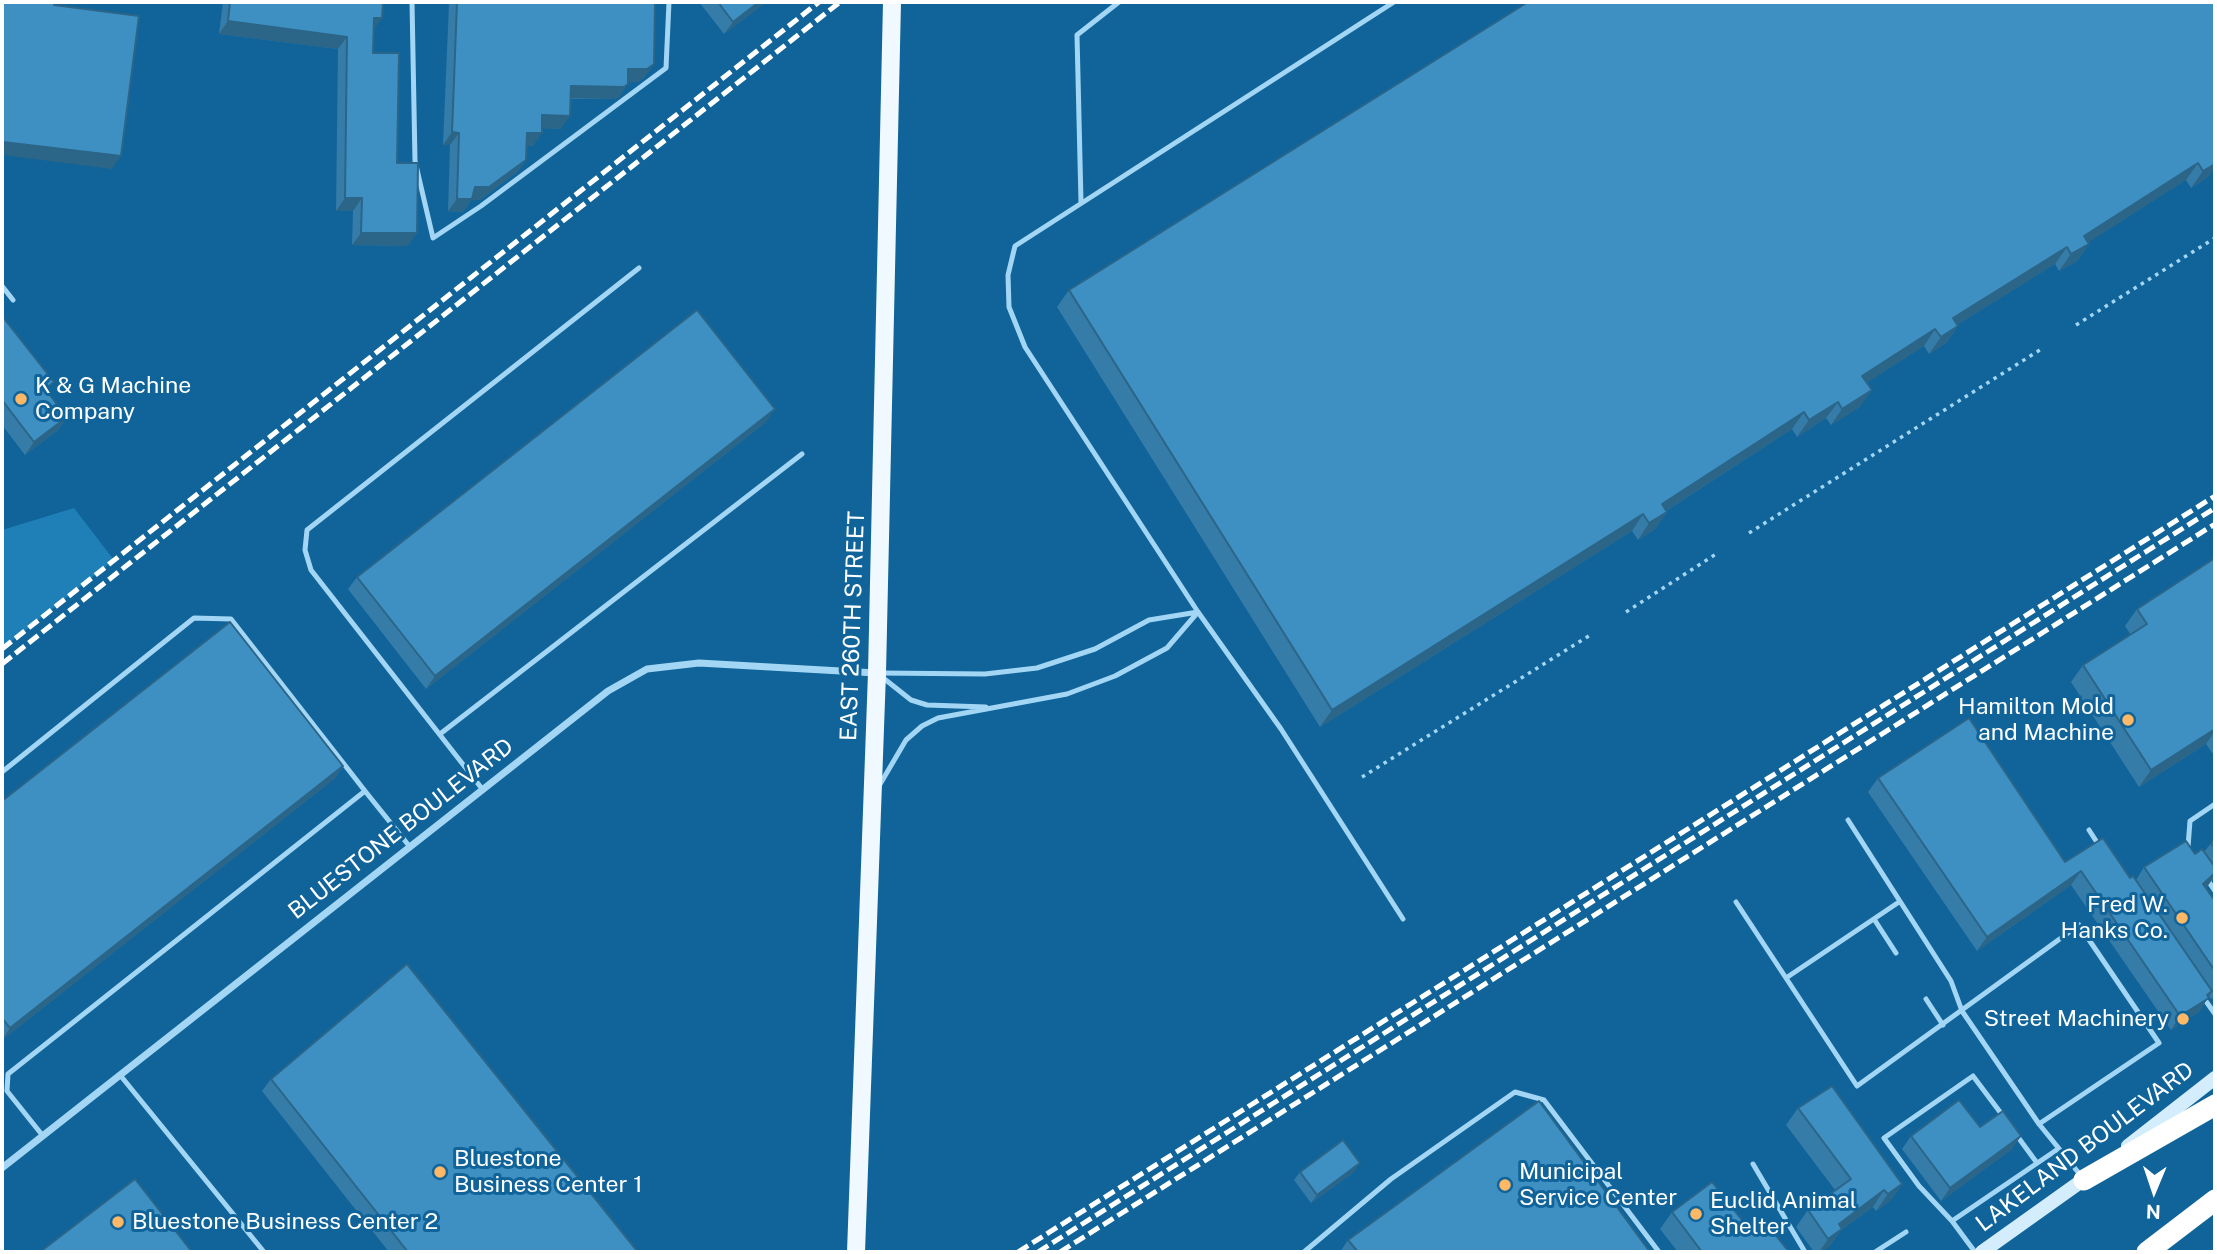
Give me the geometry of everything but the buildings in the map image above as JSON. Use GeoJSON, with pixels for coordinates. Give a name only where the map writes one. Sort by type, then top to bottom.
{"type":"FeatureCollection","features":[{"type":"Feature","properties":{"kind":"highway"},"geometry":{"type":"LineString","coordinates":[[2084,1180],[2215,1105]]}},
{"type":"Feature","properties":{"kind":"highway"},"geometry":{"type":"LineString","coordinates":[[2147,1252],[2215,1200]]}},
{"type":"Feature","properties":{"kind":"main road","name":"EAST 260TH STREET"},"geometry":{"type":"LineString","coordinates":[[856,1252],[877,673],[892,2]]}},
{"type":"Feature","properties":{"kind":"street","name":"BLUESTONE BOULEVARD"},"geometry":{"type":"LineString","coordinates":[[2,1168],[608,691],[647,669],[699,663],[877,673]]}},
{"type":"Feature","properties":{"kind":"street","name":"LAKELAND BOULEVARD"},"geometry":{"type":"LineString","coordinates":[[1982,1252],[2084,1180],[2215,1078]]}},
{"type":"Feature","properties":{"kind":"lane"},"geometry":{"type":"LineString","coordinates":[[412,2],[415,161],[433,238],[481,206],[666,68],[669,2]]}},
{"type":"Feature","properties":{"kind":"lane"},"geometry":{"type":"LineString","coordinates":[[1082,202],[1077,35],[1119,2]]}},
{"type":"Feature","properties":{"kind":"lane"},"geometry":{"type":"LineString","coordinates":[[1394,2],[1015,246],[1008,275],[1009,307],[1025,347],[1199,612],[1281,729],[1403,919]]}},
{"type":"Feature","properties":{"kind":"lane"},"geometry":{"type":"LineString","coordinates":[[483,790],[311,570],[306,550],[307,530],[639,268]]}},
{"type":"Feature","properties":{"kind":"lane"},"geometry":{"type":"LineString","coordinates":[[2,286],[13,300]]}},
{"type":"Feature","properties":{"kind":"lane"},"geometry":{"type":"LineString","coordinates":[[440,734],[802,454]]}},
{"type":"Feature","properties":{"kind":"lane"},"geometry":{"type":"LineString","coordinates":[[877,673],[985,674],[1037,668],[1095,649],[1149,620],[1199,612]]}},
{"type":"Feature","properties":{"kind":"lane"},"geometry":{"type":"LineString","coordinates":[[872,800],[906,740],[920,728],[938,718],[1067,694],[1115,676],[1167,648],[1199,612]]}},
{"type":"Feature","properties":{"kind":"lane"},"geometry":{"type":"LineString","coordinates":[[2,772],[194,618],[231,619],[410,847]]}},
{"type":"Feature","properties":{"kind":"lane"},"geometry":{"type":"LineString","coordinates":[[877,673],[911,699],[928,705],[999,707]]}},
{"type":"Feature","properties":{"kind":"lane"},"geometry":{"type":"LineString","coordinates":[[43,1136],[7,1091],[8,1074],[365,791]]}},
{"type":"Feature","properties":{"kind":"lane"},"geometry":{"type":"LineString","coordinates":[[2189,855],[2187,842],[2190,821],[2215,804]]}},
{"type":"Feature","properties":{"kind":"lane"},"geometry":{"type":"LineString","coordinates":[[1848,820],[1951,981],[1962,1011],[2039,1124],[2084,1180]]}},
{"type":"Feature","properties":{"kind":"lane"},"geometry":{"type":"LineString","coordinates":[[2089,830],[2104,853]]}},
{"type":"Feature","properties":{"kind":"lane"},"geometry":{"type":"LineString","coordinates":[[2202,873],[2215,891]]}},
{"type":"Feature","properties":{"kind":"lane"},"geometry":{"type":"LineString","coordinates":[[1736,902],[1857,1086],[2078,925],[2159,1043],[2039,1124]]}},
{"type":"Feature","properties":{"kind":"lane"},"geometry":{"type":"LineString","coordinates":[[1786,978],[1899,902]]}},
{"type":"Feature","properties":{"kind":"lane"},"geometry":{"type":"LineString","coordinates":[[1874,919],[1896,953]]}},
{"type":"Feature","properties":{"kind":"lane"},"geometry":{"type":"LineString","coordinates":[[2198,989],[2215,1014]]}},
{"type":"Feature","properties":{"kind":"lane"},"geometry":{"type":"LineString","coordinates":[[1926,999],[1942,1025]]}},
{"type":"Feature","properties":{"kind":"lane"},"geometry":{"type":"LineString","coordinates":[[120,1075],[264,1252]]}},
{"type":"Feature","properties":{"kind":"lane"},"geometry":{"type":"LineString","coordinates":[[1975,1252],[1952,1220],[1919,1186],[1884,1138],[1973,1076],[2004,1118]]}},
{"type":"Feature","properties":{"kind":"lane"},"geometry":{"type":"LineString","coordinates":[[1304,1252],[1391,1179],[1515,1093],[1544,1100],[1659,1252]]}},
{"type":"Feature","properties":{"kind":"lane"},"geometry":{"type":"LineString","coordinates":[[2012,1129],[2037,1164]]}},
{"type":"Feature","properties":{"kind":"lane"},"geometry":{"type":"LineString","coordinates":[[1952,1220],[2058,1149]]}},
{"type":"Feature","properties":{"kind":"lane"},"geometry":{"type":"LineString","coordinates":[[1753,1164],[1805,1252]]}},
{"type":"Feature","properties":{"kind":"lane"},"geometry":{"type":"LineString","coordinates":[[1875,1252],[1906,1232]]}},
{"type":"Feature","properties":{"kind":"path"},"geometry":{"type":"LineString","coordinates":[[2076,325],[2215,238]]}},
{"type":"Feature","properties":{"kind":"path"},"geometry":{"type":"LineString","coordinates":[[1749,533],[2043,348]]}},
{"type":"Feature","properties":{"kind":"path"},"geometry":{"type":"LineString","coordinates":[[1626,612],[1716,554]]}},
{"type":"Feature","properties":{"kind":"path"},"geometry":{"type":"LineString","coordinates":[[1362,777],[1592,634]]}},
{"type":"Feature","properties":{"kind":"shaded area"},"geometry":{"type":"Polygon","coordinates":[[[74,508],[114,560],[2,649],[2,530],[74,508]]]}},
{"type":"Feature","properties":{"kind":"railway"},"geometry":{"type":"LineString","coordinates":[[2,649],[819,2]]}},
{"type":"Feature","properties":{"kind":"railway"},"geometry":{"type":"LineString","coordinates":[[2,664],[840,2]]}},
{"type":"Feature","properties":{"kind":"railway"},"geometry":{"type":"LineString","coordinates":[[1018,1252],[2215,496]]}},
{"type":"Feature","properties":{"kind":"railway"},"geometry":{"type":"LineString","coordinates":[[1038,1252],[2215,508]]}},
{"type":"Feature","properties":{"kind":"railway"},"geometry":{"type":"LineString","coordinates":[[1060,1252],[2215,524]]}},
{"type":"Feature","properties":{"kind":"place","name":"K & G Machine Company"},"geometry":{"type":"Point","coordinates":[21,399]}},
{"type":"Feature","properties":{"kind":"place","name":"Hamilton Mold and Machine"},"geometry":{"type":"Point","coordinates":[2128,720]}},
{"type":"Feature","properties":{"kind":"place","name":"Fred W. Hanks Co."},"geometry":{"type":"Point","coordinates":[2182,918]}},
{"type":"Feature","properties":{"kind":"place","name":"Street Machinery"},"geometry":{"type":"Point","coordinates":[2183,1019]}},
{"type":"Feature","properties":{"kind":"place","name":"Bluestone Business Center 1"},"geometry":{"type":"Point","coordinates":[440,1172]}},
{"type":"Feature","properties":{"kind":"place","name":"Municipal Service Center"},"geometry":{"type":"Point","coordinates":[1505,1185]}},
{"type":"Feature","properties":{"kind":"place","name":"Euclid Animal Shelter"},"geometry":{"type":"Point","coordinates":[1696,1214]}},
{"type":"Feature","properties":{"kind":"place","name":"Bluestone Business Center 2"},"geometry":{"type":"Point","coordinates":[118,1222]}}]}
